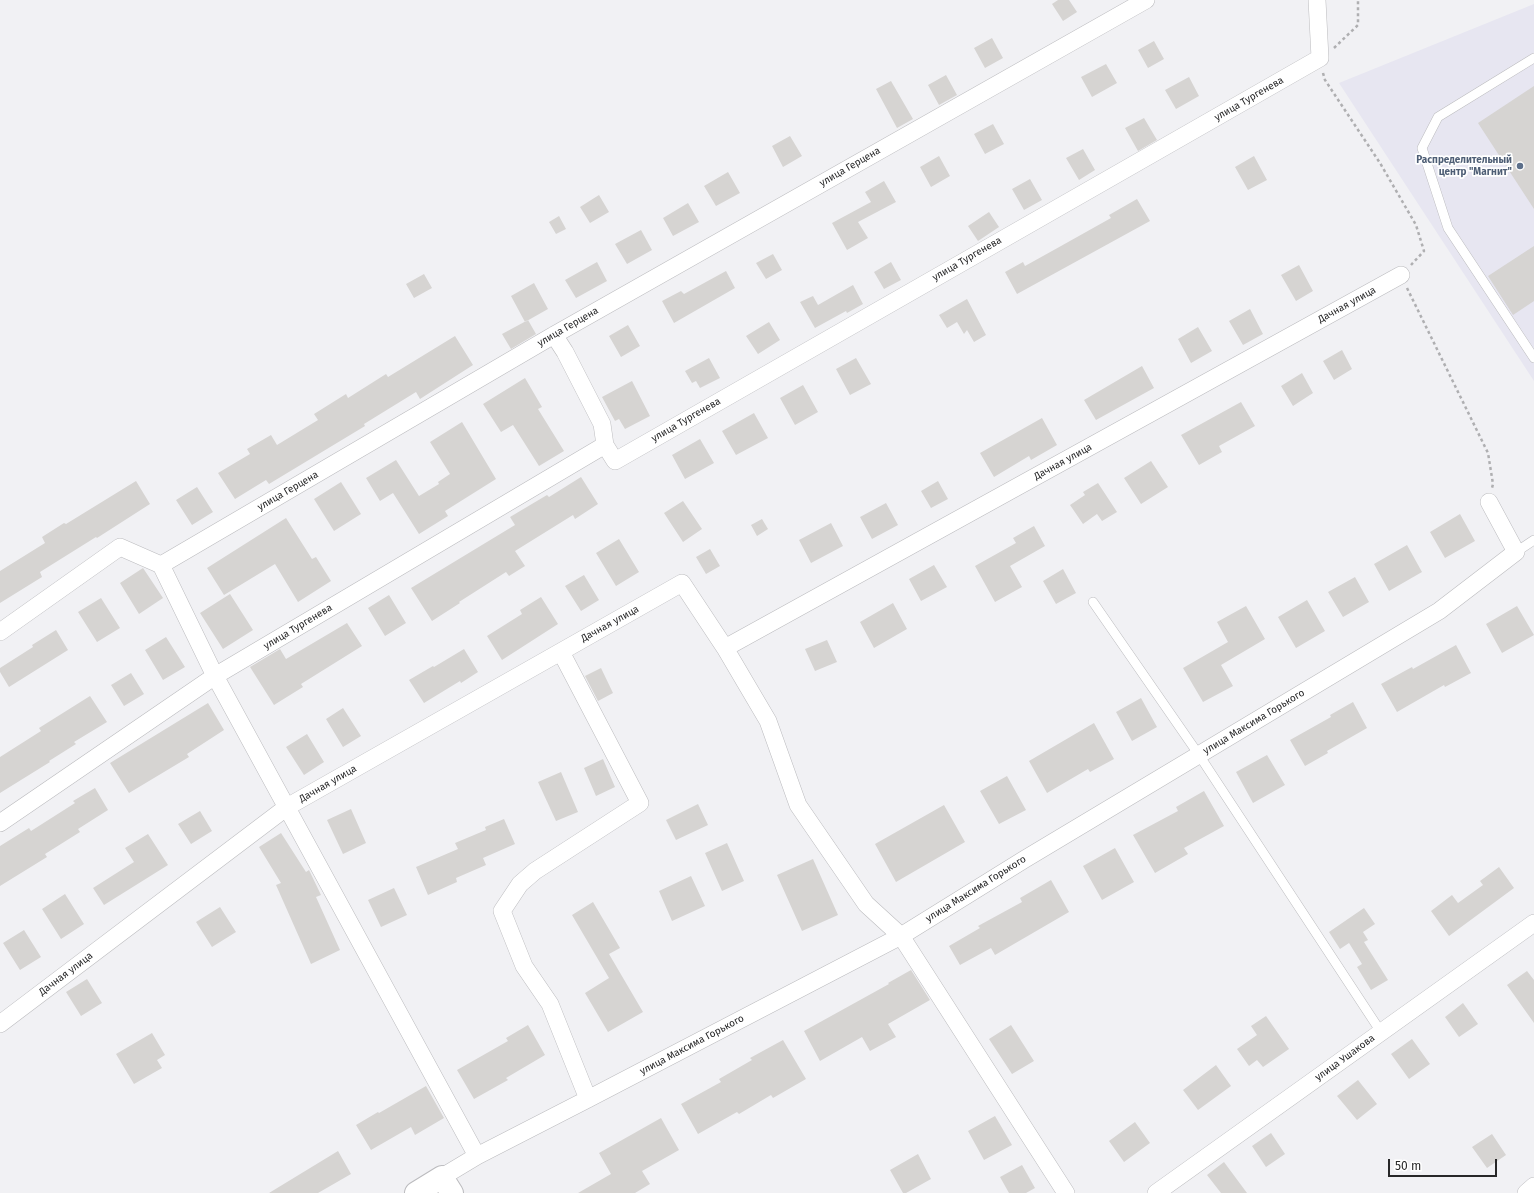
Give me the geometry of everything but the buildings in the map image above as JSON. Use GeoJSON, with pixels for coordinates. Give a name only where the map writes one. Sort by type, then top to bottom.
{"type":"FeatureCollection","features":[{"type":"Feature","properties":{"kind":"street","name":"улица Герцена"},"geometry":{"type":"LineString","coordinates":[[160,566],[554,335],[1146,0]]}},
{"type":"Feature","properties":{"kind":"street"},"geometry":{"type":"LineString","coordinates":[[1316,0],[1320,58]]}},
{"type":"Feature","properties":{"kind":"street","name":"улица Тургенева"},"geometry":{"type":"LineString","coordinates":[[0,823],[215,676],[605,446],[615,461],[1320,58]]}},
{"type":"Feature","properties":{"kind":"street","name":"Дачная улица"},"geometry":{"type":"LineString","coordinates":[[0,1024],[287,807],[682,583],[725,648],[1401,275]]}},
{"type":"Feature","properties":{"kind":"street"},"geometry":{"type":"LineString","coordinates":[[554,335],[565,352],[602,424],[605,446]]}},
{"type":"Feature","properties":{"kind":"street"},"geometry":{"type":"LineString","coordinates":[[1489,502],[1516,552]]}},
{"type":"Feature","properties":{"kind":"street"},"geometry":{"type":"LineString","coordinates":[[0,632],[120,547],[160,566],[215,676],[477,1156]]}},
{"type":"Feature","properties":{"kind":"street","name":"улица Максима Горького"},"geometry":{"type":"LineString","coordinates":[[416,1193],[447,1185],[477,1156],[901,936],[1025,859],[1439,611],[1516,552]]}},
{"type":"Feature","properties":{"kind":"street"},"geometry":{"type":"LineString","coordinates":[[725,648],[768,721],[798,804],[866,904],[901,936],[1066,1193]]}},
{"type":"Feature","properties":{"kind":"street"},"geometry":{"type":"LineString","coordinates":[[561,652],[640,803],[535,871],[520,884],[502,911],[524,966],[550,1004],[588,1099]]}},
{"type":"Feature","properties":{"kind":"street","name":"улица Ушакова"},"geometry":{"type":"LineString","coordinates":[[1156,1193],[1534,923]]}},
{"type":"Feature","properties":{"kind":"street"},"geometry":{"type":"LineString","coordinates":[[1526,1193],[1534,1186]]}},
{"type":"Feature","properties":{"kind":"lane"},"geometry":{"type":"LineString","coordinates":[[1534,58],[1438,116],[1422,148],[1448,228],[1534,358]]}},
{"type":"Feature","properties":{"kind":"lane"},"geometry":{"type":"LineString","coordinates":[[1516,552],[1534,540]]}},
{"type":"Feature","properties":{"kind":"lane"},"geometry":{"type":"LineString","coordinates":[[1093,602],[1199,755],[1381,1032]]}},
{"type":"Feature","properties":{"kind":"path"},"geometry":{"type":"LineString","coordinates":[[1358,0],[1358,25],[1338,45],[1320,58],[1325,80],[1380,163],[1416,225],[1424,251],[1401,275],[1488,454],[1493,484],[1489,502]]}},
{"type":"Feature","properties":{"kind":"shaded area"},"geometry":{"type":"Polygon","coordinates":[[[1534,4],[1534,381],[1339,83],[1534,4]]]}},
{"type":"Feature","properties":{"kind":"place","name":"Распределительный центр \"Магнит\""},"geometry":{"type":"Point","coordinates":[1520,166]}}]}
